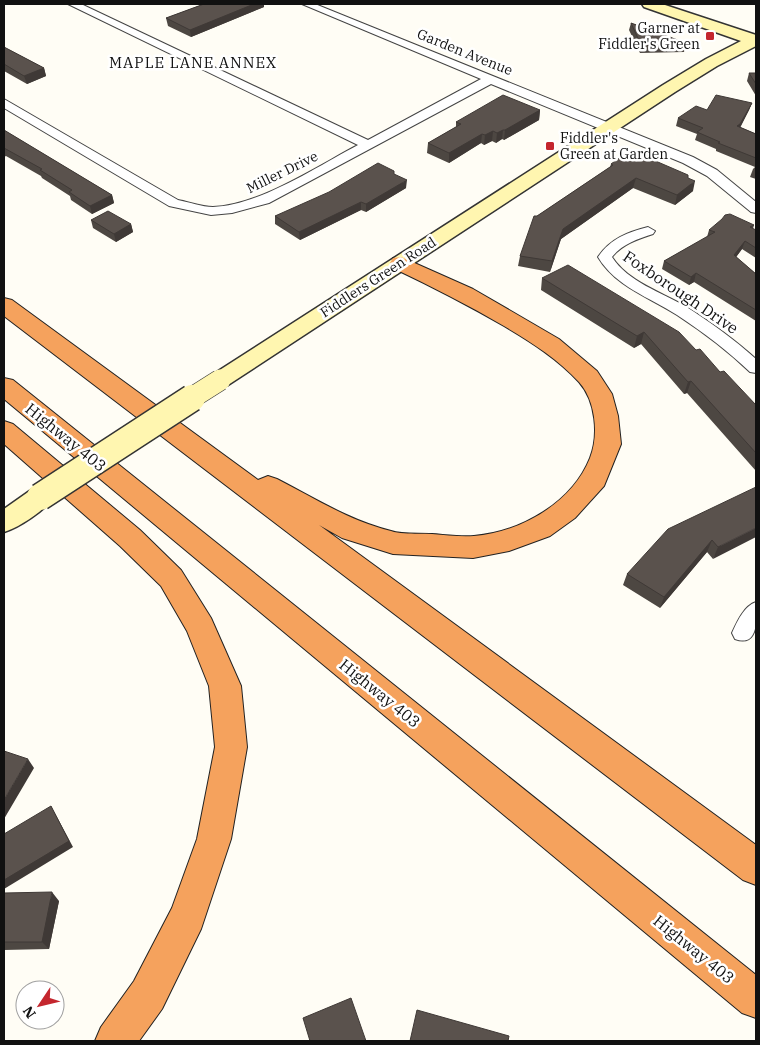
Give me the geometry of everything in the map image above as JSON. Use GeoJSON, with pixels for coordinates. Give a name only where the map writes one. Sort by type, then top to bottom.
{"type":"FeatureCollection","features":[{"type":"Feature","properties":{"kind":"highway"},"geometry":{"type":"LineString","coordinates":[[189,444],[352,530],[393,542],[473,547],[509,540],[540,528],[565,511],[595,478],[608,444],[606,416],[600,394],[588,377],[550,344],[465,294],[401,263]]}},
{"type":"Feature","properties":{"kind":"highway"},"geometry":{"type":"LineString","coordinates":[[4,305],[756,867]]}},
{"type":"Feature","properties":{"kind":"highway","name":"Highway 403"},"geometry":{"type":"LineString","coordinates":[[4,386],[756,999]]}},
{"type":"Feature","properties":{"kind":"highway"},"geometry":{"type":"LineString","coordinates":[[4,430],[130,538],[171,578],[200,627],[225,686],[231,747],[214,839],[188,916],[148,995],[116,1041]]}},
{"type":"Feature","properties":{"kind":"main road"},"geometry":{"type":"LineString","coordinates":[[649,4],[756,40]]}},
{"type":"Feature","properties":{"kind":"main road","name":"Fiddlers Green Road"},"geometry":{"type":"LineString","coordinates":[[4,522],[691,74],[735,48],[756,40]]}},
{"type":"Feature","properties":{"kind":"street"},"geometry":{"type":"LineString","coordinates":[[73,4],[369,145]]}},
{"type":"Feature","properties":{"kind":"street","name":"Garden Avenue"},"geometry":{"type":"LineString","coordinates":[[307,4],[612,127],[702,166],[756,210]]}},
{"type":"Feature","properties":{"kind":"street","name":"Miller Drive"},"geometry":{"type":"LineString","coordinates":[[4,103],[174,203],[211,211],[232,209],[264,200],[491,79]]}},
{"type":"Feature","properties":{"kind":"street","name":"Foxborough Drive"},"geometry":{"type":"LineString","coordinates":[[648,231],[622,241],[608,251],[605,257],[608,264],[622,276],[682,311],[720,337],[756,368]]}},
{"type":"Feature","properties":{"kind":"street"},"geometry":{"type":"LineString","coordinates":[[742,633],[756,610]]}},
{"type":"Feature","properties":{"kind":"building"},"geometry":{"type":"Polygon","coordinates":[[[204,4],[254,4],[190,30],[166,18],[204,4]]]}},
{"type":"Feature","properties":{"kind":"building"},"geometry":{"type":"Polygon","coordinates":[[[631,23],[686,43],[686,44],[641,45],[631,23]]]}},
{"type":"Feature","properties":{"kind":"building"},"geometry":{"type":"Polygon","coordinates":[[[4,47],[44,68],[24,76],[4,64],[4,47]]]}},
{"type":"Feature","properties":{"kind":"building"},"geometry":{"type":"Polygon","coordinates":[[[749,73],[756,73],[756,84],[749,73]]]}},
{"type":"Feature","properties":{"kind":"building"},"geometry":{"type":"Polygon","coordinates":[[[503,95],[540,110],[505,130],[497,133],[493,131],[485,135],[482,134],[449,153],[428,143],[461,124],[456,122],[503,95]]]}},
{"type":"Feature","properties":{"kind":"building"},"geometry":{"type":"Polygon","coordinates":[[[716,95],[752,103],[737,126],[756,134],[756,158],[718,143],[720,142],[697,132],[703,128],[678,118],[696,106],[707,110],[716,95]]]}},
{"type":"Feature","properties":{"kind":"building"},"geometry":{"type":"Polygon","coordinates":[[[4,130],[112,195],[90,206],[69,192],[72,190],[40,170],[42,169],[4,148],[4,130]]]}},
{"type":"Feature","properties":{"kind":"building"},"geometry":{"type":"Polygon","coordinates":[[[626,153],[633,156],[637,153],[688,175],[688,178],[695,181],[677,195],[636,178],[563,229],[552,261],[520,256],[534,216],[537,216],[613,165],[611,164],[626,153]]]}},
{"type":"Feature","properties":{"kind":"building"},"geometry":{"type":"Polygon","coordinates":[[[378,163],[407,180],[366,204],[361,202],[299,232],[275,216],[329,192],[378,163]]]}},
{"type":"Feature","properties":{"kind":"building"},"geometry":{"type":"Polygon","coordinates":[[[108,211],[131,224],[114,234],[91,220],[108,211]]]}},
{"type":"Feature","properties":{"kind":"building"},"geometry":{"type":"Polygon","coordinates":[[[730,214],[754,225],[750,227],[756,230],[756,248],[745,241],[734,255],[756,274],[756,310],[696,273],[691,277],[664,261],[715,232],[709,230],[725,215],[730,214]]]}},
{"type":"Feature","properties":{"kind":"building"},"geometry":{"type":"Polygon","coordinates":[[[568,265],[679,332],[696,350],[700,349],[720,372],[724,371],[756,405],[756,453],[691,381],[688,382],[644,332],[637,336],[542,278],[568,265]]]}},
{"type":"Feature","properties":{"kind":"building"},"geometry":{"type":"Polygon","coordinates":[[[756,487],[756,528],[718,547],[712,540],[664,597],[627,574],[668,529],[756,487]]]}},
{"type":"Feature","properties":{"kind":"building"},"geometry":{"type":"Polygon","coordinates":[[[4,751],[28,759],[4,800],[4,751]]]}},
{"type":"Feature","properties":{"kind":"building"},"geometry":{"type":"Polygon","coordinates":[[[51,806],[69,841],[4,880],[4,834],[51,806]]]}},
{"type":"Feature","properties":{"kind":"building"},"geometry":{"type":"Polygon","coordinates":[[[52,892],[42,942],[4,942],[4,893],[52,892]]]}},
{"type":"Feature","properties":{"kind":"building"},"geometry":{"type":"Polygon","coordinates":[[[351,998],[366,1041],[310,1041],[303,1018],[351,998]]]}},
{"type":"Feature","properties":{"kind":"building"},"geometry":{"type":"Polygon","coordinates":[[[417,1010],[509,1036],[508,1041],[410,1041],[417,1010]]]}},
{"type":"Feature","properties":{"kind":"place","name":"Garner at Fiddler's Green"},"geometry":{"type":"Point","coordinates":[710,36]}},
{"type":"Feature","properties":{"kind":"place","name":"Fiddler's Green at Garden"},"geometry":{"type":"Point","coordinates":[550,146]}},
{"type":"Feature","properties":{"kind":"district","name":"MAPLE LANE ANNEX"},"geometry":{"type":"Point","coordinates":[193,62]}}]}
